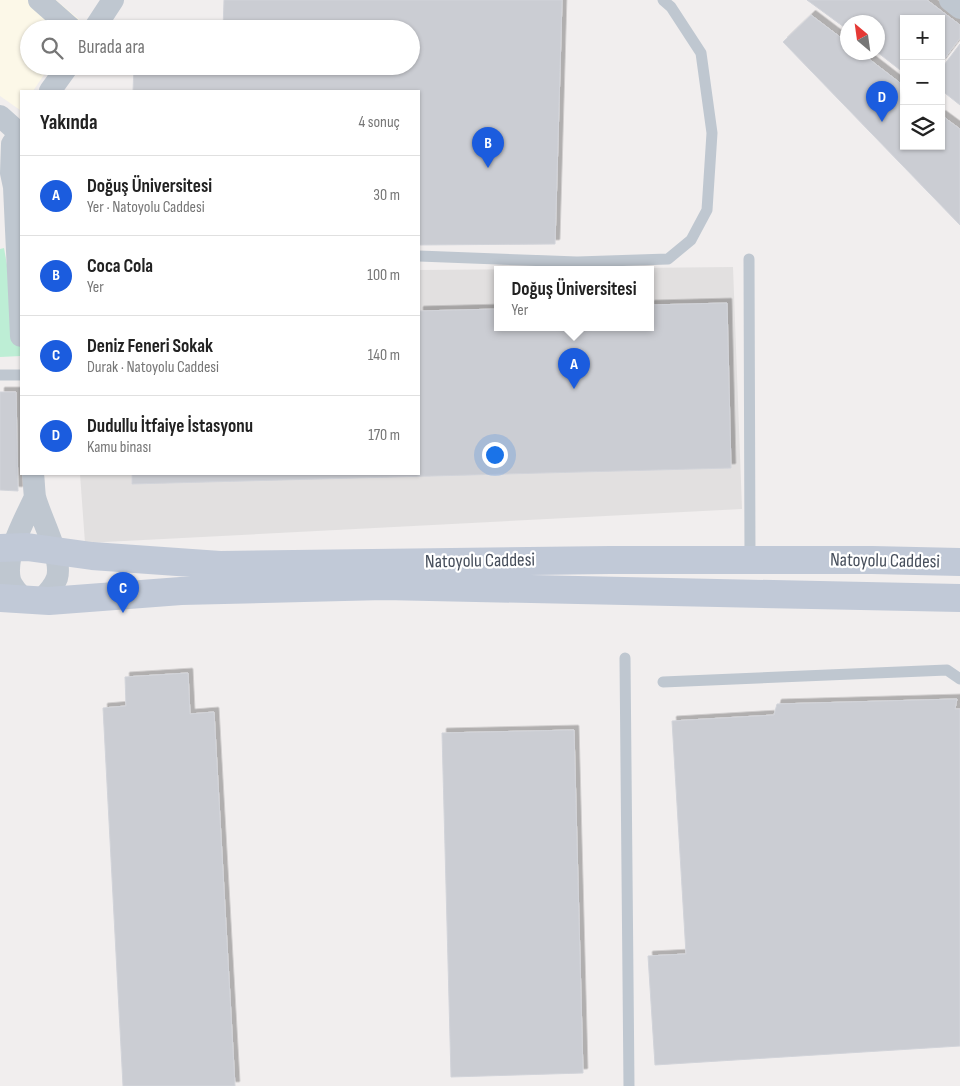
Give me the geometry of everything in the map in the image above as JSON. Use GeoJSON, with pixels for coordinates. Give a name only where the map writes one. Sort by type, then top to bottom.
{"type":"FeatureCollection","features":[{"type":"Feature","properties":{"kind":"main road","name":"Natoyolu Caddesi"},"geometry":{"type":"LineString","coordinates":[[6,548],[26,547],[92,556],[220,565],[610,560],[960,562]]}},
{"type":"Feature","properties":{"kind":"main road","name":"Natoyolu Caddesi"},"geometry":{"type":"LineString","coordinates":[[22,599],[181,591],[384,586],[960,598]]}},
{"type":"Feature","properties":{"kind":"street"},"geometry":{"type":"LineString","coordinates":[[38,0],[61,20]]}},
{"type":"Feature","properties":{"kind":"street"},"geometry":{"type":"LineString","coordinates":[[100,20],[113,0]]}},
{"type":"Feature","properties":{"kind":"street"},"geometry":{"type":"LineString","coordinates":[[950,0],[960,8]]}},
{"type":"Feature","properties":{"kind":"street"},"geometry":{"type":"LineString","coordinates":[[51,90],[62,75]]}},
{"type":"Feature","properties":{"kind":"street"},"geometry":{"type":"LineString","coordinates":[[0,116],[20,132],[12,144],[11,167],[14,187],[20,315]]}},
{"type":"Feature","properties":{"kind":"street"},"geometry":{"type":"LineString","coordinates":[[33,475],[35,497],[49,530],[57,562],[58,577],[52,588],[22,599],[10,581],[6,548],[35,497]]}},
{"type":"Feature","properties":{"kind":"lane"},"geometry":{"type":"LineString","coordinates":[[420,256],[577,262],[668,259],[691,240],[707,210],[712,133],[700,53],[671,7],[664,0]]}},
{"type":"Feature","properties":{"kind":"lane"},"geometry":{"type":"LineString","coordinates":[[749,259],[750,560]]}},
{"type":"Feature","properties":{"kind":"lane"},"geometry":{"type":"LineString","coordinates":[[0,375],[20,375]]}},
{"type":"Feature","properties":{"kind":"lane"},"geometry":{"type":"LineString","coordinates":[[625,658],[629,1086]]}},
{"type":"Feature","properties":{"kind":"lane"},"geometry":{"type":"LineString","coordinates":[[663,682],[947,670],[960,679]]}},
{"type":"Feature","properties":{"kind":"shaded area"},"geometry":{"type":"Polygon","coordinates":[[[0,0],[56,0],[80,20],[20,20],[20,75],[44,75],[34,90],[20,90],[20,110],[0,96],[0,0]]]}},
{"type":"Feature","properties":{"kind":"shaded area"},"geometry":{"type":"Polygon","coordinates":[[[733,267],[742,509],[85,543],[80,475],[420,475],[420,270],[494,269],[494,331],[654,331],[654,268],[733,267]]]}},
{"type":"Feature","properties":{"kind":"green space"},"geometry":{"type":"Polygon","coordinates":[[[4,248],[20,337],[20,356],[0,357],[0,249],[4,248]]]}},
{"type":"Feature","properties":{"kind":"building"},"geometry":{"type":"Polygon","coordinates":[[[224,0],[562,0],[555,244],[420,245],[420,90],[133,90],[134,75],[420,75],[420,20],[223,20],[224,0]]]}},
{"type":"Feature","properties":{"kind":"building"},"geometry":{"type":"Polygon","coordinates":[[[807,0],[927,0],[960,25],[960,38],[945,58],[945,15],[900,15],[900,70],[885,58],[885,15],[840,15],[840,24],[807,0]]]}},
{"type":"Feature","properties":{"kind":"building"},"geometry":{"type":"Polygon","coordinates":[[[811,15],[840,37],[840,60],[870,60],[900,83],[900,150],[945,150],[945,118],[960,129],[960,225],[783,42],[811,15]]]}},
{"type":"Feature","properties":{"kind":"building"},"geometry":{"type":"Polygon","coordinates":[[[960,44],[960,105],[945,93],[945,64],[960,44]]]}},
{"type":"Feature","properties":{"kind":"building"},"geometry":{"type":"Polygon","coordinates":[[[727,303],[731,468],[132,484],[132,475],[420,475],[420,311],[494,309],[494,331],[654,331],[654,305],[727,303]]]}},
{"type":"Feature","properties":{"kind":"building"},"geometry":{"type":"Polygon","coordinates":[[[0,392],[16,392],[18,491],[0,490],[0,392]]]}},
{"type":"Feature","properties":{"kind":"building"},"geometry":{"type":"Polygon","coordinates":[[[188,673],[190,714],[214,712],[235,1086],[123,1086],[103,708],[126,706],[125,677],[188,673]]]}},
{"type":"Feature","properties":{"kind":"building"},"geometry":{"type":"Polygon","coordinates":[[[957,699],[955,709],[960,709],[960,1046],[655,1065],[648,956],[686,954],[672,721],[774,715],[777,704],[957,699]]]}},
{"type":"Feature","properties":{"kind":"building"},"geometry":{"type":"Polygon","coordinates":[[[574,730],[583,1073],[451,1077],[442,733],[574,730]]]}},
{"type":"Feature","properties":{"kind":"place","name":"Dudullu İtfaiye İstasyonu"},"geometry":{"type":"Point","coordinates":[882,122]}},
{"type":"Feature","properties":{"kind":"place","name":"Coca Cola"},"geometry":{"type":"Point","coordinates":[488,168]}},
{"type":"Feature","properties":{"kind":"place","name":"Doğuş Üniversitesi"},"geometry":{"type":"Point","coordinates":[574,389]}},
{"type":"Feature","properties":{"kind":"place","name":"Deniz Feneri Sokak"},"geometry":{"type":"Point","coordinates":[123,613]}}]}
